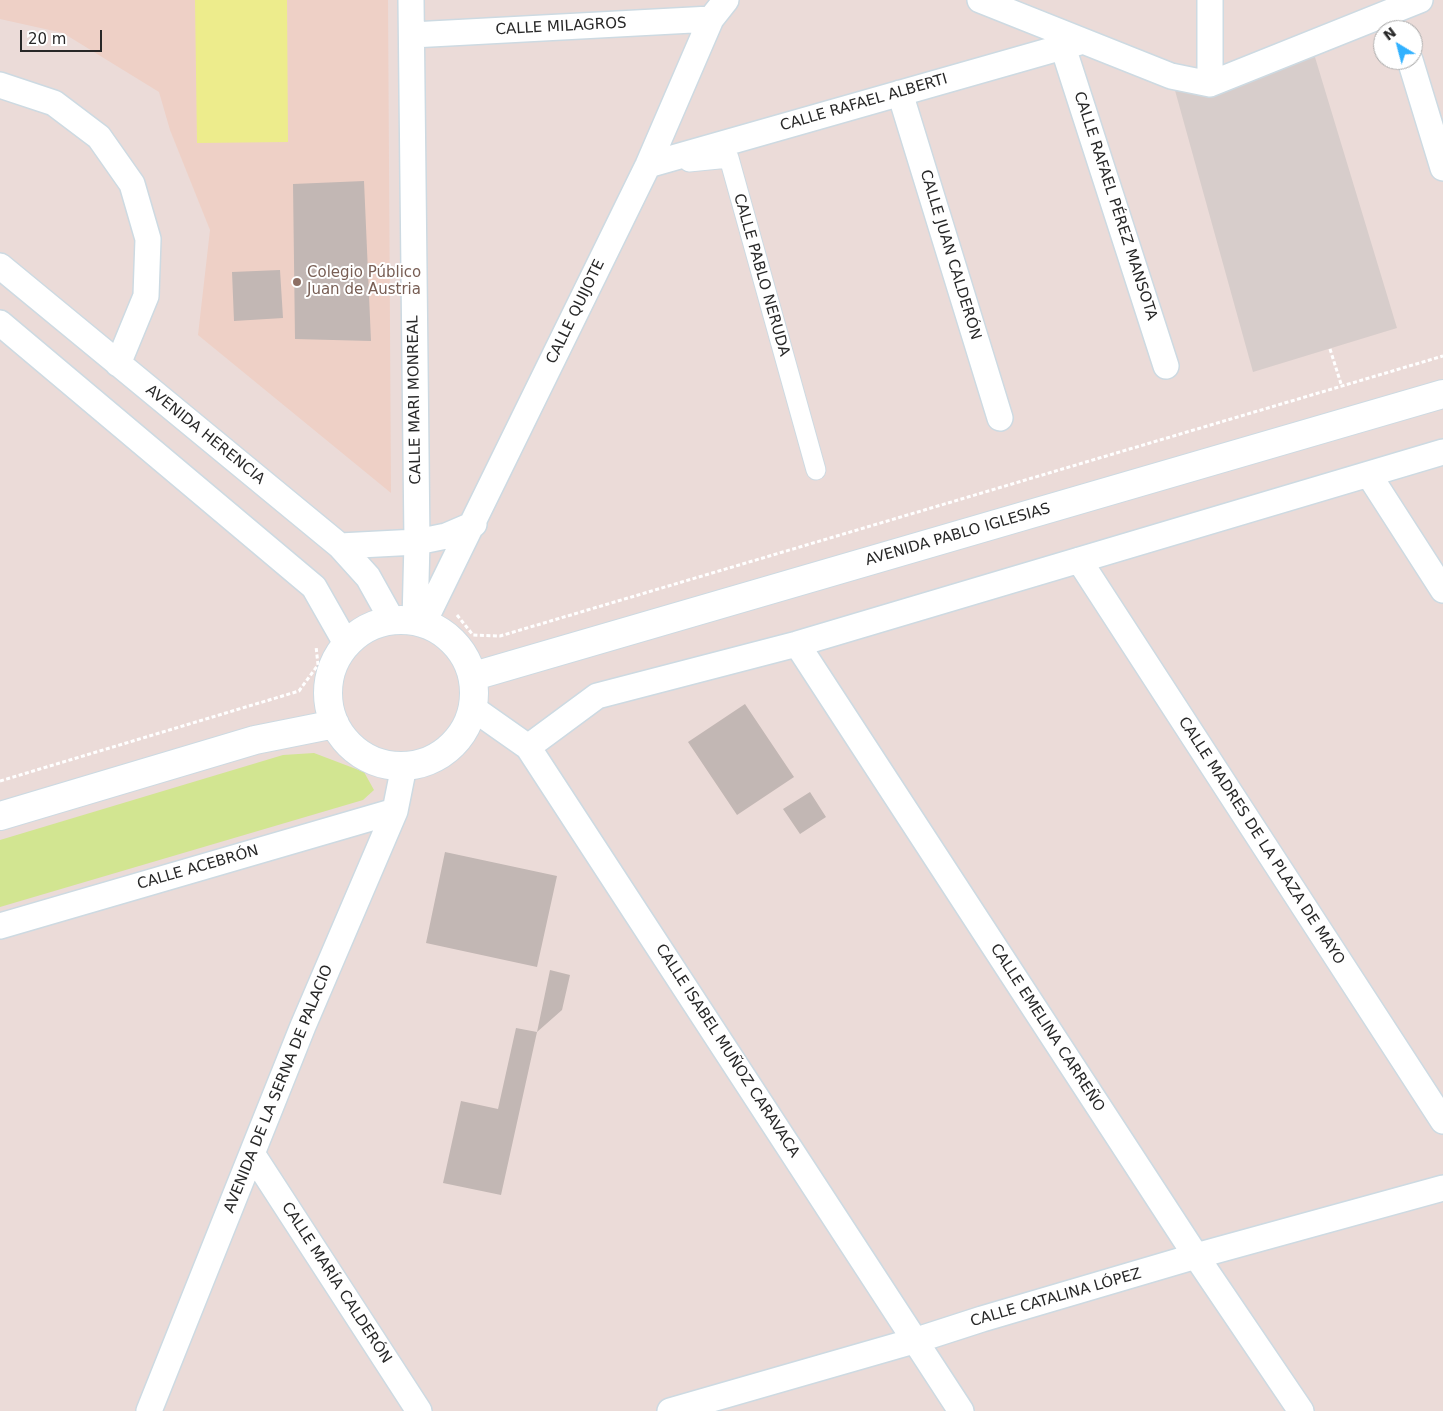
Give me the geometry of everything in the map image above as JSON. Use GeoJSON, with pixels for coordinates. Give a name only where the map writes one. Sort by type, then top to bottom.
{"type":"FeatureCollection","features":[{"type":"Feature","properties":{"kind":"main road","name":"AVENIDA PABLO IGLESIAS"},"geometry":{"type":"LineString","coordinates":[[474,676],[1443,394]]}},
{"type":"Feature","properties":{"kind":"main road"},"geometry":{"type":"LineString","coordinates":[[410,621],[450,636],[468,661],[474,676],[474,710],[457,742],[418,765],[387,765],[366,757],[347,742],[335,724],[331,713],[330,681],[335,662],[346,645],[354,637],[372,626],[410,621]]}},
{"type":"Feature","properties":{"kind":"main road"},"geometry":{"type":"LineString","coordinates":[[0,816],[255,740],[335,724]]}},
{"type":"Feature","properties":{"kind":"street","name":"CALLE MARI MONREAL"},"geometry":{"type":"LineString","coordinates":[[410,621],[417,542],[411,0]]}},
{"type":"Feature","properties":{"kind":"street","name":"CALLE QUIJOTE"},"geometry":{"type":"LineString","coordinates":[[410,621],[474,524],[648,165],[711,19],[726,0]]}},
{"type":"Feature","properties":{"kind":"street"},"geometry":{"type":"LineString","coordinates":[[980,0],[1072,44],[1171,76],[1210,84],[1373,29]]}},
{"type":"Feature","properties":{"kind":"street"},"geometry":{"type":"LineString","coordinates":[[1210,0],[1210,84]]}},
{"type":"Feature","properties":{"kind":"street"},"geometry":{"type":"LineString","coordinates":[[1398,20],[1420,0]]}},
{"type":"Feature","properties":{"kind":"street","name":"CALLE MILAGROS"},"geometry":{"type":"LineString","coordinates":[[412,35],[711,19]]}},
{"type":"Feature","properties":{"kind":"street","name":"CALLE RAFAEL ALBERTI"},"geometry":{"type":"LineString","coordinates":[[648,165],[1072,44]]}},
{"type":"Feature","properties":{"kind":"street","name":"CALLE RAFAEL PÉREZ MANSOTA"},"geometry":{"type":"LineString","coordinates":[[1072,44],[1166,366]]}},
{"type":"Feature","properties":{"kind":"street"},"geometry":{"type":"LineString","coordinates":[[1413,70],[1443,168]]}},
{"type":"Feature","properties":{"kind":"street"},"geometry":{"type":"LineString","coordinates":[[0,85],[54,103],[84,125],[99,137],[132,184],[148,238],[146,296],[118,364]]}},
{"type":"Feature","properties":{"kind":"street","name":"CALLE JUAN CALDERÓN"},"geometry":{"type":"LineString","coordinates":[[900,93],[1000,418]]}},
{"type":"Feature","properties":{"kind":"street","name":"CALLE PABLO NERUDA"},"geometry":{"type":"LineString","coordinates":[[648,165],[729,158],[816,470]]}},
{"type":"Feature","properties":{"kind":"street","name":"AVENIDA HERENCIA"},"geometry":{"type":"LineString","coordinates":[[0,266],[340,546],[410,621]]}},
{"type":"Feature","properties":{"kind":"street"},"geometry":{"type":"LineString","coordinates":[[0,323],[314,587],[346,645]]}},
{"type":"Feature","properties":{"kind":"street"},"geometry":{"type":"LineString","coordinates":[[528,747],[597,696],[797,644],[1443,452]]}},
{"type":"Feature","properties":{"kind":"street"},"geometry":{"type":"LineString","coordinates":[[1369,475],[1443,590]]}},
{"type":"Feature","properties":{"kind":"street"},"geometry":{"type":"LineString","coordinates":[[340,546],[417,542],[446,536],[474,524]]}},
{"type":"Feature","properties":{"kind":"street","name":"CALLE MADRES DE LA PLAZA DE MAYO"},"geometry":{"type":"LineString","coordinates":[[1079,560],[1443,1121]]}},
{"type":"Feature","properties":{"kind":"street","name":"CALLE EMELINA CARREÑO"},"geometry":{"type":"LineString","coordinates":[[797,644],[1196,1256],[1301,1411]]}},
{"type":"Feature","properties":{"kind":"street","name":"CALLE ISABEL MUÑOZ CARAVACA"},"geometry":{"type":"LineString","coordinates":[[474,710],[528,747],[917,1340],[961,1411]]}},
{"type":"Feature","properties":{"kind":"street","name":"AVENIDA DE LA SERNA DE PALACIO"},"geometry":{"type":"LineString","coordinates":[[149,1411],[303,1026],[395,810],[404,766]]}},
{"type":"Feature","properties":{"kind":"street","name":"CALLE ACEBRÓN"},"geometry":{"type":"LineString","coordinates":[[0,926],[395,810]]}},
{"type":"Feature","properties":{"kind":"street","name":"CALLE MARÍA CALDERÓN"},"geometry":{"type":"LineString","coordinates":[[253,1155],[419,1411]]}},
{"type":"Feature","properties":{"kind":"street","name":"CALLE CATALINA LÓPEZ"},"geometry":{"type":"LineString","coordinates":[[670,1411],[917,1340],[1196,1256],[1443,1188]]}},
{"type":"Feature","properties":{"kind":"path"},"geometry":{"type":"LineString","coordinates":[[1330,348],[1342,387]]}},
{"type":"Feature","properties":{"kind":"path"},"geometry":{"type":"LineString","coordinates":[[459,609],[457,617],[473,635],[500,636],[1443,356]]}},
{"type":"Feature","properties":{"kind":"path"},"geometry":{"type":"LineString","coordinates":[[0,780],[299,691],[318,664],[316,645]]}},
{"type":"Feature","properties":{"kind":"shaded area","name":"Colegio Público Juan de Austria"},"geometry":{"type":"Polygon","coordinates":[[[0,0],[388,0],[391,493],[198,335],[210,230],[170,130],[159,92],[63,33],[0,19],[0,0]]]}},
{"type":"Feature","properties":{"kind":"shaded area"},"geometry":{"type":"Polygon","coordinates":[[[195,0],[287,0],[288,142],[197,143],[195,0]]]}},
{"type":"Feature","properties":{"kind":"shaded area"},"geometry":{"type":"Polygon","coordinates":[[[1311,44],[1397,328],[1253,372],[1171,76],[1210,84],[1311,44]]]}},
{"type":"Feature","properties":{"kind":"green space"},"geometry":{"type":"Polygon","coordinates":[[[314,753],[364,772],[374,790],[363,800],[0,907],[0,840],[283,755],[314,753]]]}},
{"type":"Feature","properties":{"kind":"building"},"geometry":{"type":"Polygon","coordinates":[[[364,181],[371,341],[295,339],[293,184],[364,181]]]}},
{"type":"Feature","properties":{"kind":"building"},"geometry":{"type":"Polygon","coordinates":[[[280,270],[283,318],[234,321],[232,272],[280,270]]]}},
{"type":"Feature","properties":{"kind":"building"},"geometry":{"type":"Polygon","coordinates":[[[745,704],[794,777],[737,815],[688,742],[745,704]]]}},
{"type":"Feature","properties":{"kind":"building"},"geometry":{"type":"Polygon","coordinates":[[[810,792],[826,817],[800,834],[783,809],[810,792]]]}},
{"type":"Feature","properties":{"kind":"building"},"geometry":{"type":"Polygon","coordinates":[[[445,852],[557,876],[537,967],[426,943],[445,852]]]}},
{"type":"Feature","properties":{"kind":"building"},"geometry":{"type":"Polygon","coordinates":[[[550,970],[570,975],[562,1010],[537,1032],[550,970]]]}},
{"type":"Feature","properties":{"kind":"building"},"geometry":{"type":"Polygon","coordinates":[[[516,1028],[537,1032],[501,1195],[443,1183],[461,1101],[498,1109],[516,1028]]]}},
{"type":"Feature","properties":{"kind":"place","name":"Colegio Público Juan de Austria"},"geometry":{"type":"Point","coordinates":[297,282]}}]}
